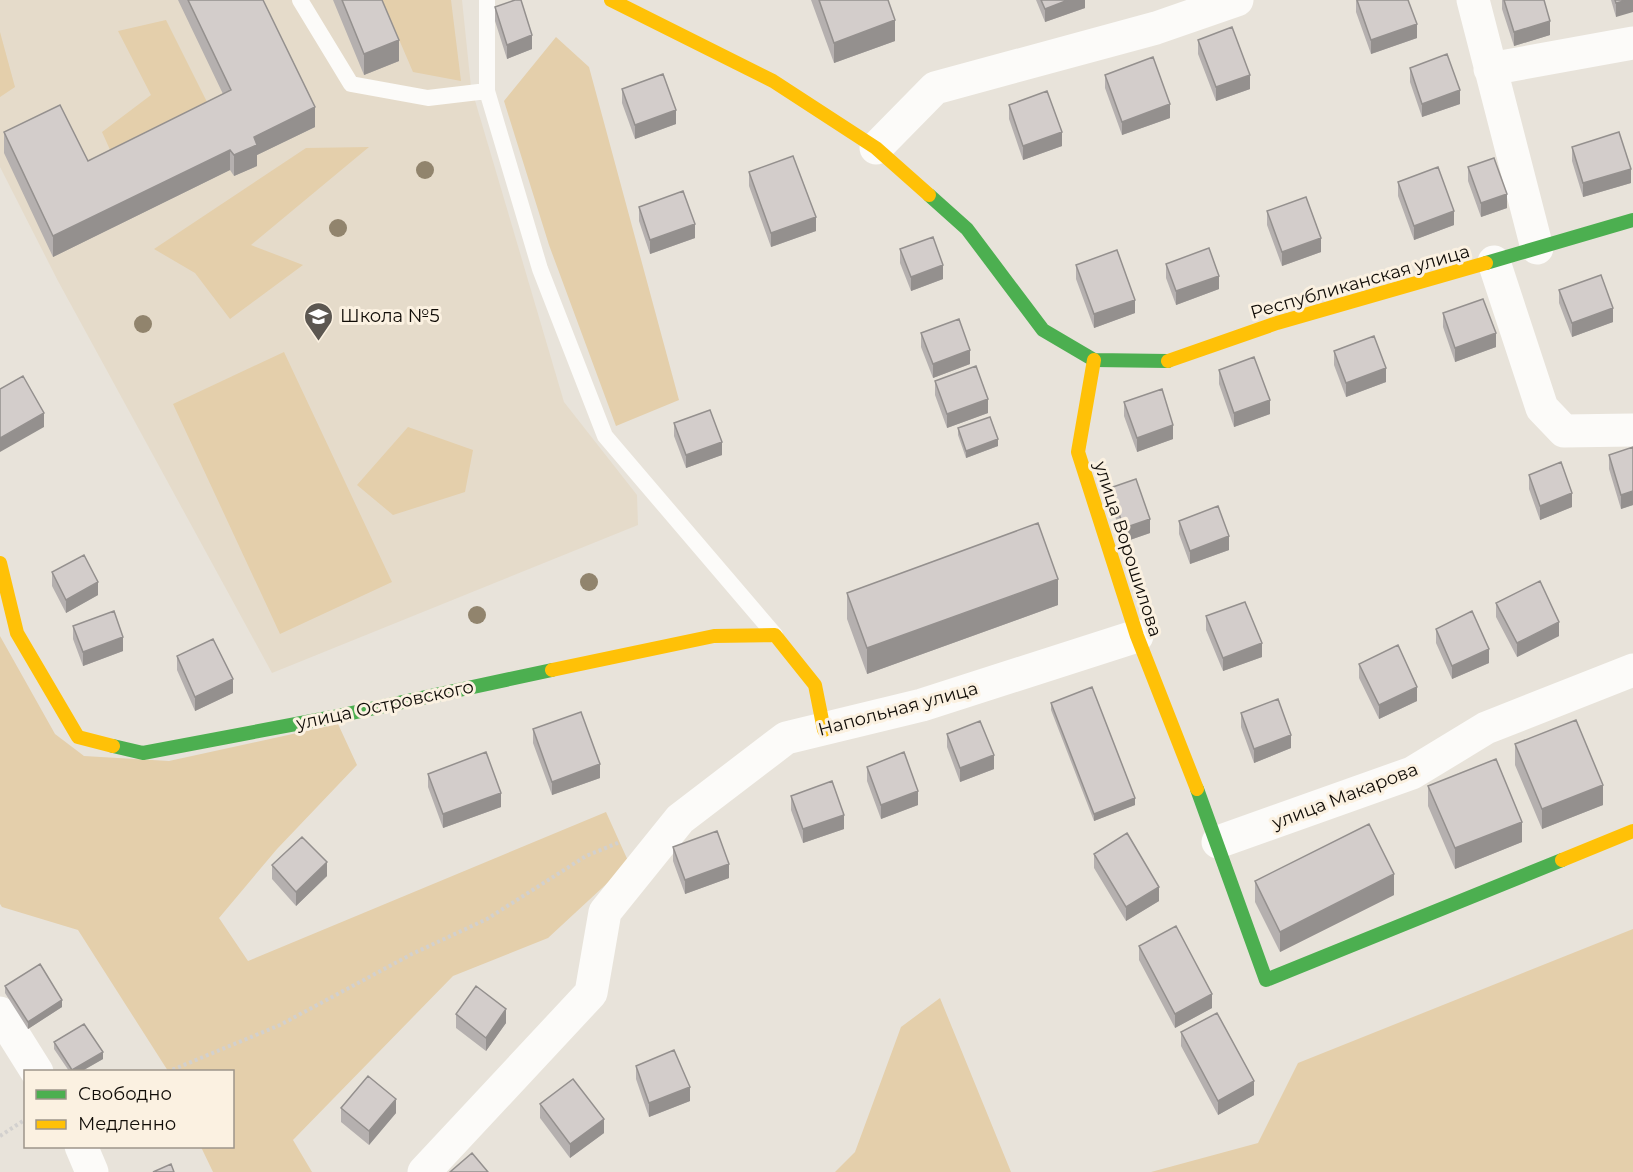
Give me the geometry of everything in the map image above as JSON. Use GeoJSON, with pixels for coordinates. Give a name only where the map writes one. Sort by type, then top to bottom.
{"type":"FeatureCollection","features":[{"type":"Feature","properties":{"kind":"street"},"geometry":{"type":"LineString","coordinates":[[611,0],[773,81],[876,148],[967,229],[1043,330],[1094,360]]}},
{"type":"Feature","properties":{"kind":"street"},"geometry":{"type":"LineString","coordinates":[[876,148],[935,87],[1156,28],[1237,0]]}},
{"type":"Feature","properties":{"kind":"street"},"geometry":{"type":"LineString","coordinates":[[1473,0],[1537,248]]}},
{"type":"Feature","properties":{"kind":"street"},"geometry":{"type":"LineString","coordinates":[[1490,69],[1633,44]]}},
{"type":"Feature","properties":{"kind":"street","name":"Республиканская улица"},"geometry":{"type":"LineString","coordinates":[[1094,360],[1168,361],[1278,323],[1633,220]]}},
{"type":"Feature","properties":{"kind":"street"},"geometry":{"type":"LineString","coordinates":[[1494,261],[1542,408],[1564,432],[1633,430]]}},
{"type":"Feature","properties":{"kind":"street","name":"улица Ворошилова"},"geometry":{"type":"LineString","coordinates":[[1094,360],[1078,452],[1137,636],[1218,842],[1266,980],[1633,831]]}},
{"type":"Feature","properties":{"kind":"street","name":"улица Островского"},"geometry":{"type":"LineString","coordinates":[[0,563],[17,633],[78,737],[143,753],[333,717],[714,636],[775,634]]}},
{"type":"Feature","properties":{"kind":"street"},"geometry":{"type":"LineString","coordinates":[[775,634],[815,685],[824,730]]}},
{"type":"Feature","properties":{"kind":"street","name":"Напольная улица"},"geometry":{"type":"LineString","coordinates":[[424,1172],[591,993],[605,912],[680,819],[786,738],[922,705],[1137,636]]}},
{"type":"Feature","properties":{"kind":"street","name":"улица Макарова"},"geometry":{"type":"LineString","coordinates":[[1218,842],[1412,773],[1486,728],[1633,670]]}},
{"type":"Feature","properties":{"kind":"street"},"geometry":{"type":"LineString","coordinates":[[0,1013],[36,1070]]}},
{"type":"Feature","properties":{"kind":"street"},"geometry":{"type":"LineString","coordinates":[[82,1148],[92,1172]]}},
{"type":"Feature","properties":{"kind":"lane"},"geometry":{"type":"LineString","coordinates":[[300,0],[351,84],[428,98],[487,91]]}},
{"type":"Feature","properties":{"kind":"lane"},"geometry":{"type":"LineString","coordinates":[[487,0],[487,91],[540,269],[605,436],[775,634]]}},
{"type":"Feature","properties":{"kind":"path"},"geometry":{"type":"LineString","coordinates":[[169,1070],[280,1025],[412,954],[487,919],[586,856],[627,840]]}},
{"type":"Feature","properties":{"kind":"path"},"geometry":{"type":"LineString","coordinates":[[0,1136],[24,1120]]}},
{"type":"Feature","properties":{"kind":"shaded area","name":"Школа №5"},"geometry":{"type":"Polygon","coordinates":[[[0,0],[462,0],[471,87],[564,402],[637,495],[638,525],[272,673],[58,281],[0,167],[0,0]]]}},
{"type":"Feature","properties":{"kind":"shaded area"},"geometry":{"type":"Polygon","coordinates":[[[382,0],[451,0],[461,81],[413,72],[382,0]]]}},
{"type":"Feature","properties":{"kind":"shaded area"},"geometry":{"type":"Polygon","coordinates":[[[166,20],[208,104],[111,152],[102,132],[151,95],[118,31],[166,20]]]}},
{"type":"Feature","properties":{"kind":"shaded area"},"geometry":{"type":"Polygon","coordinates":[[[0,32],[15,87],[0,97],[0,32]]]}},
{"type":"Feature","properties":{"kind":"shaded area"},"geometry":{"type":"Polygon","coordinates":[[[556,37],[589,67],[679,400],[616,426],[549,245],[504,101],[556,37]]]}},
{"type":"Feature","properties":{"kind":"shaded area"},"geometry":{"type":"Polygon","coordinates":[[[369,147],[251,245],[303,265],[230,319],[195,273],[154,249],[306,148],[369,147]]]}},
{"type":"Feature","properties":{"kind":"shaded area"},"geometry":{"type":"Polygon","coordinates":[[[284,352],[392,582],[280,634],[173,404],[284,352]]]}},
{"type":"Feature","properties":{"kind":"shaded area"},"geometry":{"type":"Polygon","coordinates":[[[408,427],[473,450],[465,492],[393,515],[357,485],[408,427]]]}},
{"type":"Feature","properties":{"kind":"shaded area"},"geometry":{"type":"Polygon","coordinates":[[[0,636],[55,734],[84,756],[169,761],[338,724],[357,765],[277,849],[219,918],[248,961],[606,812],[629,863],[548,938],[453,976],[293,1140],[312,1172],[213,1172],[201,1148],[234,1148],[234,1070],[167,1070],[78,930],[2,907],[0,904],[0,636]]]}},
{"type":"Feature","properties":{"kind":"shaded area"},"geometry":{"type":"Polygon","coordinates":[[[1633,929],[1633,1172],[1151,1172],[1258,1143],[1298,1063],[1633,929]]]}},
{"type":"Feature","properties":{"kind":"shaded area"},"geometry":{"type":"Polygon","coordinates":[[[940,998],[1011,1172],[835,1172],[855,1152],[901,1027],[940,998]]]}},
{"type":"Feature","properties":{"kind":"building"},"geometry":{"type":"Polygon","coordinates":[[[188,0],[263,0],[315,107],[254,137],[257,145],[234,155],[230,150],[53,236],[4,132],[60,105],[88,161],[231,90],[188,0]]]}},
{"type":"Feature","properties":{"kind":"building"},"geometry":{"type":"Polygon","coordinates":[[[342,0],[382,0],[399,40],[364,54],[342,0]]]}},
{"type":"Feature","properties":{"kind":"building"},"geometry":{"type":"Polygon","coordinates":[[[521,0],[532,35],[507,45],[495,7],[521,0]]]}},
{"type":"Feature","properties":{"kind":"building"},"geometry":{"type":"Polygon","coordinates":[[[819,0],[888,0],[895,20],[834,43],[819,0]]]}},
{"type":"Feature","properties":{"kind":"building"},"geometry":{"type":"Polygon","coordinates":[[[1041,0],[1068,0],[1045,9],[1041,0]]]}},
{"type":"Feature","properties":{"kind":"building"},"geometry":{"type":"Polygon","coordinates":[[[1357,0],[1408,0],[1417,24],[1371,40],[1357,0]]]}},
{"type":"Feature","properties":{"kind":"building"},"geometry":{"type":"Polygon","coordinates":[[[1504,0],[1544,0],[1550,21],[1514,32],[1504,0]]]}},
{"type":"Feature","properties":{"kind":"building"},"geometry":{"type":"Polygon","coordinates":[[[1232,27],[1250,75],[1216,87],[1198,40],[1232,27]]]}},
{"type":"Feature","properties":{"kind":"building"},"geometry":{"type":"Polygon","coordinates":[[[1447,54],[1460,90],[1422,104],[1410,68],[1447,54]]]}},
{"type":"Feature","properties":{"kind":"building"},"geometry":{"type":"Polygon","coordinates":[[[1153,57],[1170,104],[1122,122],[1105,75],[1153,57]]]}},
{"type":"Feature","properties":{"kind":"building"},"geometry":{"type":"Polygon","coordinates":[[[663,74],[676,110],[635,125],[622,89],[663,74]]]}},
{"type":"Feature","properties":{"kind":"building"},"geometry":{"type":"Polygon","coordinates":[[[1047,91],[1062,132],[1023,146],[1009,105],[1047,91]]]}},
{"type":"Feature","properties":{"kind":"building"},"geometry":{"type":"Polygon","coordinates":[[[1619,132],[1631,169],[1583,183],[1572,147],[1619,132]]]}},
{"type":"Feature","properties":{"kind":"building"},"geometry":{"type":"Polygon","coordinates":[[[793,156],[816,217],[771,233],[749,172],[793,156]]]}},
{"type":"Feature","properties":{"kind":"building"},"geometry":{"type":"Polygon","coordinates":[[[1494,158],[1507,194],[1481,203],[1468,167],[1494,158]]]}},
{"type":"Feature","properties":{"kind":"building"},"geometry":{"type":"Polygon","coordinates":[[[1438,167],[1454,211],[1414,226],[1398,182],[1438,167]]]}},
{"type":"Feature","properties":{"kind":"building"},"geometry":{"type":"Polygon","coordinates":[[[683,191],[695,224],[650,240],[639,207],[683,191]]]}},
{"type":"Feature","properties":{"kind":"building"},"geometry":{"type":"Polygon","coordinates":[[[1306,197],[1321,238],[1282,252],[1267,211],[1306,197]]]}},
{"type":"Feature","properties":{"kind":"building"},"geometry":{"type":"Polygon","coordinates":[[[933,237],[943,265],[911,277],[900,249],[933,237]]]}},
{"type":"Feature","properties":{"kind":"building"},"geometry":{"type":"Polygon","coordinates":[[[1209,248],[1219,276],[1176,291],[1166,264],[1209,248]]]}},
{"type":"Feature","properties":{"kind":"building"},"geometry":{"type":"Polygon","coordinates":[[[1117,250],[1135,300],[1094,314],[1076,265],[1117,250]]]}},
{"type":"Feature","properties":{"kind":"building"},"geometry":{"type":"Polygon","coordinates":[[[1601,275],[1613,308],[1572,323],[1559,290],[1601,275]]]}},
{"type":"Feature","properties":{"kind":"building"},"geometry":{"type":"Polygon","coordinates":[[[1483,299],[1496,333],[1455,348],[1443,313],[1483,299]]]}},
{"type":"Feature","properties":{"kind":"building"},"geometry":{"type":"Polygon","coordinates":[[[959,319],[970,350],[933,364],[921,333],[959,319]]]}},
{"type":"Feature","properties":{"kind":"building"},"geometry":{"type":"Polygon","coordinates":[[[1374,336],[1386,368],[1346,383],[1334,351],[1374,336]]]}},
{"type":"Feature","properties":{"kind":"building"},"geometry":{"type":"Polygon","coordinates":[[[1254,357],[1270,400],[1234,413],[1219,370],[1254,357]]]}},
{"type":"Feature","properties":{"kind":"building"},"geometry":{"type":"Polygon","coordinates":[[[976,366],[988,399],[947,414],[935,381],[976,366]]]}},
{"type":"Feature","properties":{"kind":"building"},"geometry":{"type":"Polygon","coordinates":[[[23,376],[44,413],[0,438],[0,389],[23,376]]]}},
{"type":"Feature","properties":{"kind":"building"},"geometry":{"type":"Polygon","coordinates":[[[1162,389],[1173,425],[1137,438],[1124,402],[1162,389]]]}},
{"type":"Feature","properties":{"kind":"building"},"geometry":{"type":"Polygon","coordinates":[[[710,410],[722,442],[686,455],[674,423],[710,410]]]}},
{"type":"Feature","properties":{"kind":"building"},"geometry":{"type":"Polygon","coordinates":[[[990,417],[998,439],[966,451],[958,428],[990,417]]]}},
{"type":"Feature","properties":{"kind":"building"},"geometry":{"type":"Polygon","coordinates":[[[1633,447],[1633,491],[1621,495],[1609,455],[1633,447]]]}},
{"type":"Feature","properties":{"kind":"building"},"geometry":{"type":"Polygon","coordinates":[[[1561,462],[1572,493],[1540,506],[1529,475],[1561,462]]]}},
{"type":"Feature","properties":{"kind":"building"},"geometry":{"type":"Polygon","coordinates":[[[1136,479],[1150,519],[1124,528],[1110,488],[1136,479]]]}},
{"type":"Feature","properties":{"kind":"building"},"geometry":{"type":"Polygon","coordinates":[[[1218,506],[1229,536],[1190,551],[1179,521],[1218,506]]]}},
{"type":"Feature","properties":{"kind":"building"},"geometry":{"type":"Polygon","coordinates":[[[1038,523],[1058,579],[867,648],[847,593],[1038,523]]]}},
{"type":"Feature","properties":{"kind":"building"},"geometry":{"type":"Polygon","coordinates":[[[84,555],[98,582],[66,600],[52,572],[84,555]]]}},
{"type":"Feature","properties":{"kind":"building"},"geometry":{"type":"Polygon","coordinates":[[[1540,581],[1559,622],[1517,643],[1496,603],[1540,581]]]}},
{"type":"Feature","properties":{"kind":"building"},"geometry":{"type":"Polygon","coordinates":[[[1245,602],[1262,643],[1223,658],[1206,616],[1245,602]]]}},
{"type":"Feature","properties":{"kind":"building"},"geometry":{"type":"Polygon","coordinates":[[[114,611],[123,637],[83,652],[73,626],[114,611]]]}},
{"type":"Feature","properties":{"kind":"building"},"geometry":{"type":"Polygon","coordinates":[[[1472,611],[1489,649],[1452,666],[1436,629],[1472,611]]]}},
{"type":"Feature","properties":{"kind":"building"},"geometry":{"type":"Polygon","coordinates":[[[213,639],[233,679],[195,697],[177,656],[213,639]]]}},
{"type":"Feature","properties":{"kind":"building"},"geometry":{"type":"Polygon","coordinates":[[[1398,645],[1417,687],[1379,705],[1359,664],[1398,645]]]}},
{"type":"Feature","properties":{"kind":"building"},"geometry":{"type":"Polygon","coordinates":[[[1092,687],[1135,798],[1094,814],[1051,703],[1092,687]]]}},
{"type":"Feature","properties":{"kind":"building"},"geometry":{"type":"Polygon","coordinates":[[[1278,699],[1291,735],[1254,749],[1241,713],[1278,699]]]}},
{"type":"Feature","properties":{"kind":"building"},"geometry":{"type":"Polygon","coordinates":[[[581,712],[600,764],[552,782],[533,729],[581,712]]]}},
{"type":"Feature","properties":{"kind":"building"},"geometry":{"type":"Polygon","coordinates":[[[1576,720],[1603,785],[1542,809],[1515,744],[1576,720]]]}},
{"type":"Feature","properties":{"kind":"building"},"geometry":{"type":"Polygon","coordinates":[[[980,721],[994,755],[960,768],[947,734],[980,721]]]}},
{"type":"Feature","properties":{"kind":"building"},"geometry":{"type":"Polygon","coordinates":[[[486,752],[501,793],[443,814],[428,774],[486,752]]]}},
{"type":"Feature","properties":{"kind":"building"},"geometry":{"type":"Polygon","coordinates":[[[904,752],[918,791],[881,805],[867,767],[904,752]]]}},
{"type":"Feature","properties":{"kind":"building"},"geometry":{"type":"Polygon","coordinates":[[[1496,759],[1522,822],[1455,848],[1428,786],[1496,759]]]}},
{"type":"Feature","properties":{"kind":"building"},"geometry":{"type":"Polygon","coordinates":[[[832,781],[844,815],[803,829],[791,796],[832,781]]]}},
{"type":"Feature","properties":{"kind":"building"},"geometry":{"type":"Polygon","coordinates":[[[1369,824],[1394,874],[1280,932],[1255,881],[1369,824]]]}},
{"type":"Feature","properties":{"kind":"building"},"geometry":{"type":"Polygon","coordinates":[[[717,831],[729,864],[685,880],[673,847],[717,831]]]}},
{"type":"Feature","properties":{"kind":"building"},"geometry":{"type":"Polygon","coordinates":[[[1127,833],[1159,887],[1126,907],[1094,854],[1127,833]]]}},
{"type":"Feature","properties":{"kind":"building"},"geometry":{"type":"Polygon","coordinates":[[[302,837],[327,862],[296,892],[272,865],[302,837]]]}},
{"type":"Feature","properties":{"kind":"building"},"geometry":{"type":"Polygon","coordinates":[[[1176,926],[1212,994],[1175,1014],[1139,946],[1176,926]]]}},
{"type":"Feature","properties":{"kind":"building"},"geometry":{"type":"Polygon","coordinates":[[[40,964],[62,1000],[28,1022],[5,986],[40,964]]]}},
{"type":"Feature","properties":{"kind":"building"},"geometry":{"type":"Polygon","coordinates":[[[476,986],[506,1009],[486,1038],[456,1014],[476,986]]]}},
{"type":"Feature","properties":{"kind":"building"},"geometry":{"type":"Polygon","coordinates":[[[1217,1013],[1254,1081],[1218,1101],[1181,1032],[1217,1013]]]}},
{"type":"Feature","properties":{"kind":"building"},"geometry":{"type":"Polygon","coordinates":[[[84,1024],[103,1052],[72,1070],[54,1042],[84,1024]]]}},
{"type":"Feature","properties":{"kind":"building"},"geometry":{"type":"Polygon","coordinates":[[[674,1050],[690,1087],[649,1103],[636,1066],[674,1050]]]}},
{"type":"Feature","properties":{"kind":"building"},"geometry":{"type":"Polygon","coordinates":[[[368,1076],[396,1099],[369,1131],[341,1108],[368,1076]]]}},
{"type":"Feature","properties":{"kind":"building"},"geometry":{"type":"Polygon","coordinates":[[[573,1079],[604,1119],[570,1144],[540,1104],[573,1079]]]}},
{"type":"Feature","properties":{"kind":"building"},"geometry":{"type":"Polygon","coordinates":[[[472,1153],[488,1172],[450,1172],[472,1153]]]}},
{"type":"Feature","properties":{"kind":"building"},"geometry":{"type":"Polygon","coordinates":[[[171,1164],[174,1172],[153,1172],[171,1164]]]}},
{"type":"Feature","properties":{"kind":"traffic: fast"},"geometry":{"type":"LineString","coordinates":[[929,195],[967,229],[1043,330],[1094,360],[1168,361]]}},
{"type":"Feature","properties":{"kind":"traffic: fast"},"geometry":{"type":"LineString","coordinates":[[1486,263],[1633,220]]}},
{"type":"Feature","properties":{"kind":"traffic: fast"},"geometry":{"type":"LineString","coordinates":[[113,746],[143,753],[333,717],[552,670]]}},
{"type":"Feature","properties":{"kind":"traffic: fast"},"geometry":{"type":"LineString","coordinates":[[1197,789],[1266,980],[1562,860]]}},
{"type":"Feature","properties":{"kind":"traffic: slow"},"geometry":{"type":"LineString","coordinates":[[611,0],[773,81],[876,148],[929,195]]}},
{"type":"Feature","properties":{"kind":"traffic: slow"},"geometry":{"type":"LineString","coordinates":[[1168,361],[1277,323],[1486,263]]}},
{"type":"Feature","properties":{"kind":"traffic: slow"},"geometry":{"type":"LineString","coordinates":[[1094,360],[1078,452],[1137,636],[1197,789]]}},
{"type":"Feature","properties":{"kind":"traffic: slow"},"geometry":{"type":"LineString","coordinates":[[0,563],[17,633],[78,737],[113,746]]}},
{"type":"Feature","properties":{"kind":"traffic: slow"},"geometry":{"type":"LineString","coordinates":[[552,670],[714,636],[775,635],[815,685],[824,730]]}},
{"type":"Feature","properties":{"kind":"traffic: slow"},"geometry":{"type":"LineString","coordinates":[[1562,860],[1633,831]]}},
{"type":"Feature","properties":{"kind":"place","name":"Школа №5"},"geometry":{"type":"Point","coordinates":[319,342]}}]}
